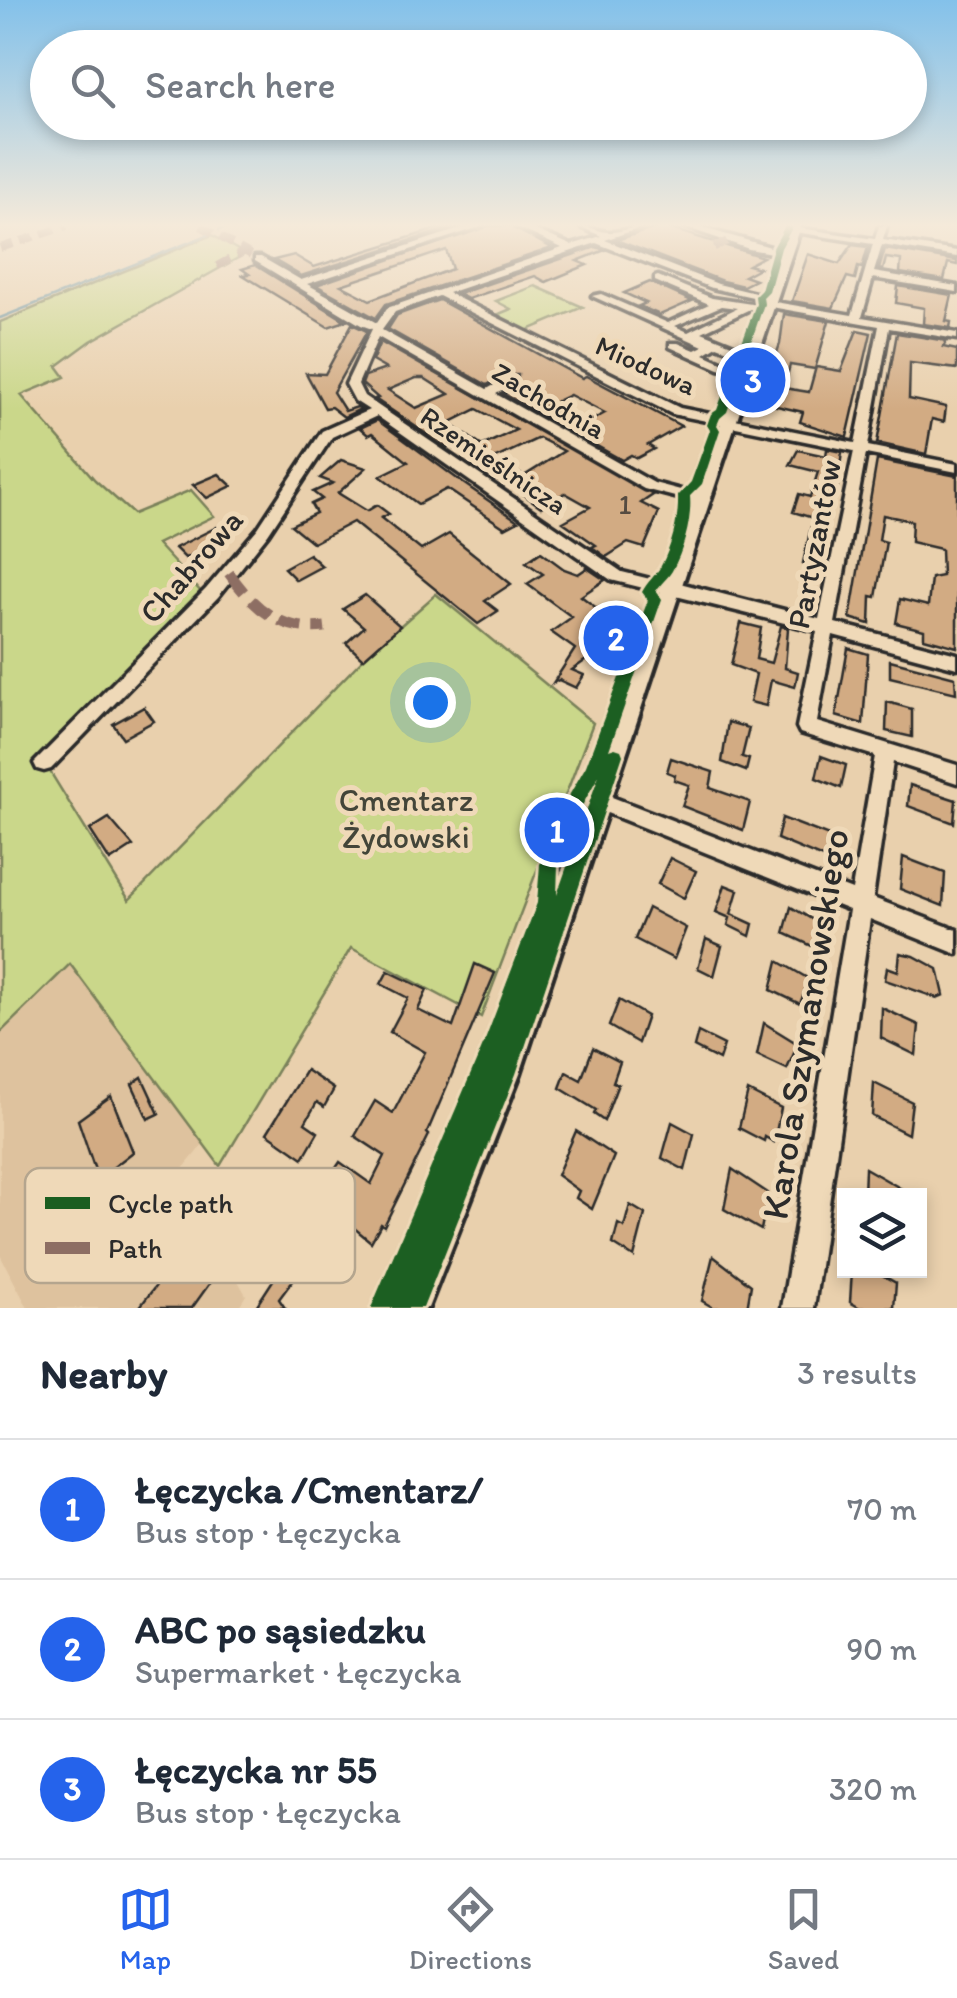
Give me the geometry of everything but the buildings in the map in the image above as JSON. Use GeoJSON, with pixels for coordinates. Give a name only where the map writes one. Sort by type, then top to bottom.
{"type":"FeatureCollection","features":[{"type":"Feature","properties":{"kind":"main road"},"geometry":{"type":"LineString","coordinates":[[410,1308],[505,1074],[775,287]]}},
{"type":"Feature","properties":{"kind":"street","name":"Zachodnia"},"geometry":{"type":"LineString","coordinates":[[304,287],[649,486],[702,500]]}},
{"type":"Feature","properties":{"kind":"street"},"geometry":{"type":"LineString","coordinates":[[377,329],[390,310],[454,287]]}},
{"type":"Feature","properties":{"kind":"street"},"geometry":{"type":"LineString","coordinates":[[680,287],[721,302],[769,304]]}},
{"type":"Feature","properties":{"kind":"street"},"geometry":{"type":"LineString","coordinates":[[717,287],[769,304],[957,336]]}},
{"type":"Feature","properties":{"kind":"street"},"geometry":{"type":"LineString","coordinates":[[856,318],[864,287]]}},
{"type":"Feature","properties":{"kind":"street","name":"Miodowa"},"geometry":{"type":"LineString","coordinates":[[439,292],[676,411],[957,468]]}},
{"type":"Feature","properties":{"kind":"street"},"geometry":{"type":"LineString","coordinates":[[695,355],[712,346],[619,306],[598,292],[752,356]]}},
{"type":"Feature","properties":{"kind":"street"},"geometry":{"type":"LineString","coordinates":[[673,323],[721,302]]}},
{"type":"Feature","properties":{"kind":"street"},"geometry":{"type":"LineString","coordinates":[[603,314],[619,306]]}},
{"type":"Feature","properties":{"kind":"street"},"geometry":{"type":"LineString","coordinates":[[693,332],[748,306]]}},
{"type":"Feature","properties":{"kind":"street","name":"Partyzantów"},"geometry":{"type":"LineString","coordinates":[[884,752],[807,728],[885,323]]}},
{"type":"Feature","properties":{"kind":"street","name":"Rzemieślnicza"},"geometry":{"type":"LineString","coordinates":[[377,329],[352,384],[359,398],[617,576],[957,661]]}},
{"type":"Feature","properties":{"kind":"street"},"geometry":{"type":"LineString","coordinates":[[674,346],[746,372]]}},
{"type":"Feature","properties":{"kind":"street"},"geometry":{"type":"LineString","coordinates":[[487,394],[511,381]]}},
{"type":"Feature","properties":{"kind":"street","name":"Chabrowa"},"geometry":{"type":"LineString","coordinates":[[44,763],[212,593],[263,531],[327,434],[378,411]]}},
{"type":"Feature","properties":{"kind":"street"},"geometry":{"type":"LineString","coordinates":[[884,752],[957,774]]}},
{"type":"Feature","properties":{"kind":"street","name":"Karola Szymanowskiego"},"geometry":{"type":"LineString","coordinates":[[798,1308],[884,752]]}},
{"type":"Feature","properties":{"kind":"street"},"geometry":{"type":"LineString","coordinates":[[599,801],[957,942]]}},
{"type":"Feature","properties":{"kind":"shaded area"},"geometry":{"type":"Polygon","coordinates":[[[70,963],[204,1143],[184,1168],[25,1168],[25,1283],[239,1283],[246,1295],[238,1308],[28,1308],[0,1255],[0,1033],[70,963]]]}},
{"type":"Feature","properties":{"kind":"green space","name":"Cmentarz Żydowski"},"geometry":{"type":"Polygon","coordinates":[[[85,287],[187,287],[91,341],[57,366],[65,377],[21,395],[95,480],[133,514],[191,490],[214,516],[157,544],[202,593],[41,757],[129,900],[363,659],[436,594],[593,723],[481,1017],[351,948],[220,1166],[70,964],[0,1033],[0,322],[85,287]]]}},
{"type":"Feature","properties":{"kind":"green space"},"geometry":{"type":"Polygon","coordinates":[[[537,287],[583,307],[526,331],[494,316],[511,309],[496,301],[537,287]]]}},
{"type":"Feature","properties":{"kind":"waterway"},"geometry":{"type":"LineString","coordinates":[[0,318],[77,287]]}},
{"type":"Feature","properties":{"kind":"marked path"},"geometry":{"type":"LineString","coordinates":[[229,573],[258,608],[281,623],[309,629],[325,627]]}},
{"type":"Feature","properties":{"kind":"cycle path"},"geometry":{"type":"LineString","coordinates":[[384,1308],[494,1045],[547,903],[549,864],[569,812],[594,769],[655,599],[649,592],[671,556],[684,516],[684,496],[696,484],[715,430],[715,416],[722,412],[760,304],[759,296],[766,287]]}},
{"type":"Feature","properties":{"kind":"cycle path"},"geometry":{"type":"LineString","coordinates":[[410,1308],[505,1074],[615,755]]}},
{"type":"Feature","properties":{"kind":"place","name":"Łęczycka nr 55"},"geometry":{"type":"Point","coordinates":[753,380]}},
{"type":"Feature","properties":{"kind":"place","name":"ABC po sąsiedzku"},"geometry":{"type":"Point","coordinates":[616,638]}},
{"type":"Feature","properties":{"kind":"place","name":"Łęczycka /Cmentarz/"},"geometry":{"type":"Point","coordinates":[557,830]}}]}
